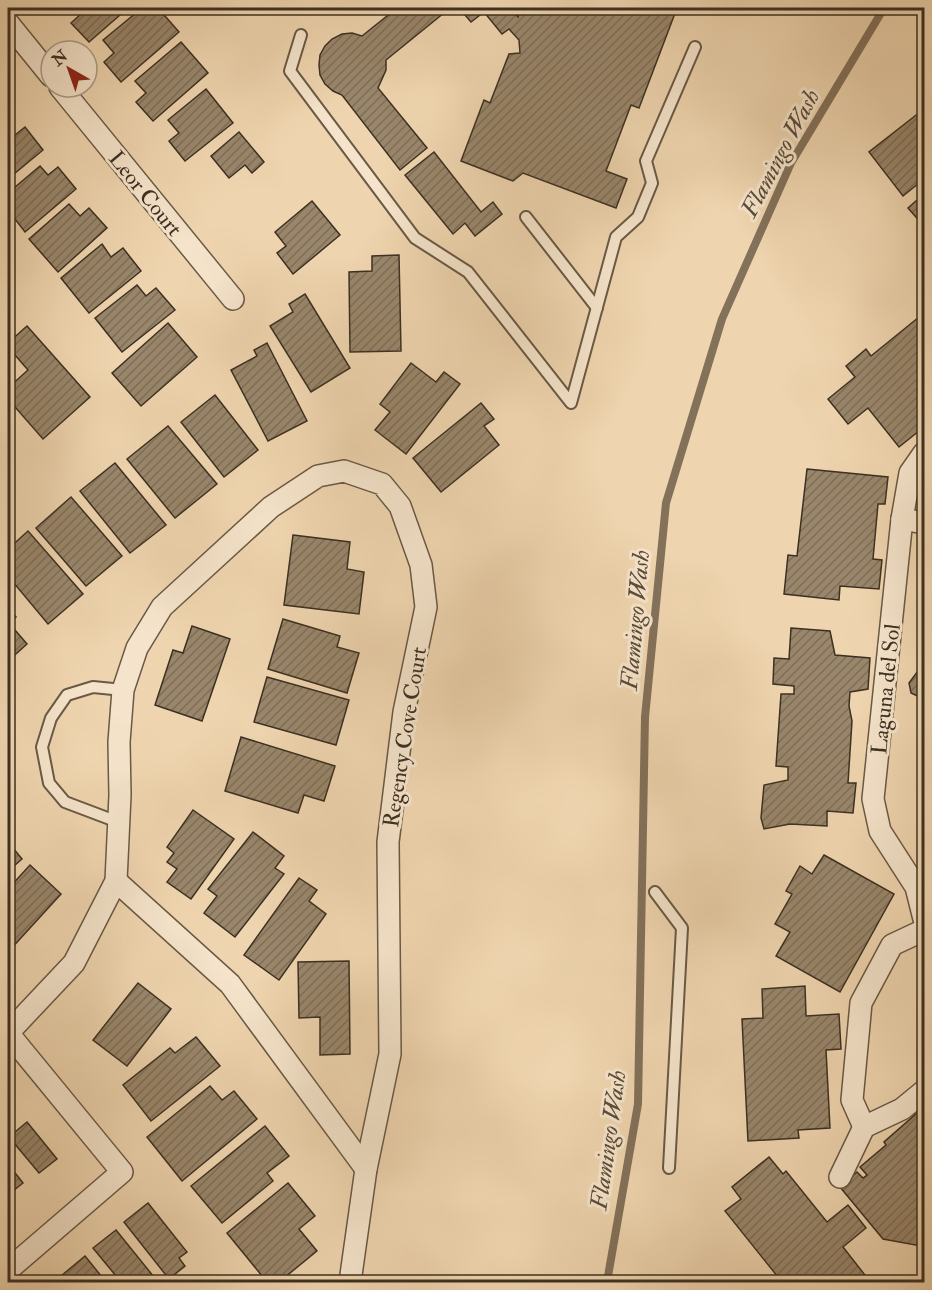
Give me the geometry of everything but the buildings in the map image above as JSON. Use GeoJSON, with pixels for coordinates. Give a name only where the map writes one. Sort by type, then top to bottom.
{"type":"FeatureCollection","features":[{"type":"Feature","properties":{"kind":"street"},"geometry":{"type":"LineString","coordinates":[[8,23],[39,61]]}},
{"type":"Feature","properties":{"kind":"street","name":"Leor Court"},"geometry":{"type":"LineString","coordinates":[[70,99],[233,299]]}},
{"type":"Feature","properties":{"kind":"street","name":"Laguna del Sol"},"geometry":{"type":"LineString","coordinates":[[924,453],[910,473],[902,519],[873,799],[880,831],[916,887],[924,919]]}},
{"type":"Feature","properties":{"kind":"street","name":"Regency Cove Court"},"geometry":{"type":"LineString","coordinates":[[8,1033],[74,963],[116,881],[119,742],[123,690],[137,648],[162,607],[271,507],[318,476],[344,471],[382,484],[400,506],[421,565],[426,607],[404,712],[388,842],[390,1054],[366,1168],[350,1282]]}},
{"type":"Feature","properties":{"kind":"street"},"geometry":{"type":"LineString","coordinates":[[902,519],[924,523]]}},
{"type":"Feature","properties":{"kind":"street"},"geometry":{"type":"LineString","coordinates":[[116,881],[230,984],[366,1168]]}},
{"type":"Feature","properties":{"kind":"street"},"geometry":{"type":"LineString","coordinates":[[864,1126],[852,1100],[861,1003],[892,945],[924,930]]}},
{"type":"Feature","properties":{"kind":"street"},"geometry":{"type":"LineString","coordinates":[[8,1033],[122,1172],[8,1270]]}},
{"type":"Feature","properties":{"kind":"street"},"geometry":{"type":"LineString","coordinates":[[840,1177],[864,1126],[902,1109],[924,1090]]}},
{"type":"Feature","properties":{"kind":"lane"},"geometry":{"type":"LineString","coordinates":[[302,35],[290,71],[415,238],[468,272],[571,403],[616,237],[638,217],[652,183],[646,161],[695,47]]}},
{"type":"Feature","properties":{"kind":"lane"},"geometry":{"type":"LineString","coordinates":[[526,217],[597,308]]}},
{"type":"Feature","properties":{"kind":"lane"},"geometry":{"type":"LineString","coordinates":[[118,822],[65,802],[49,783],[42,747],[51,718],[67,695],[93,687],[123,690]]}},
{"type":"Feature","properties":{"kind":"lane"},"geometry":{"type":"LineString","coordinates":[[655,892],[682,928],[669,1168]]}},
{"type":"Feature","properties":{"kind":"waterway","name":"Flamingo Wash"},"geometry":{"type":"LineString","coordinates":[[607,1282],[638,1104],[645,717],[666,503],[722,319],[791,163],[884,8]]}}]}
